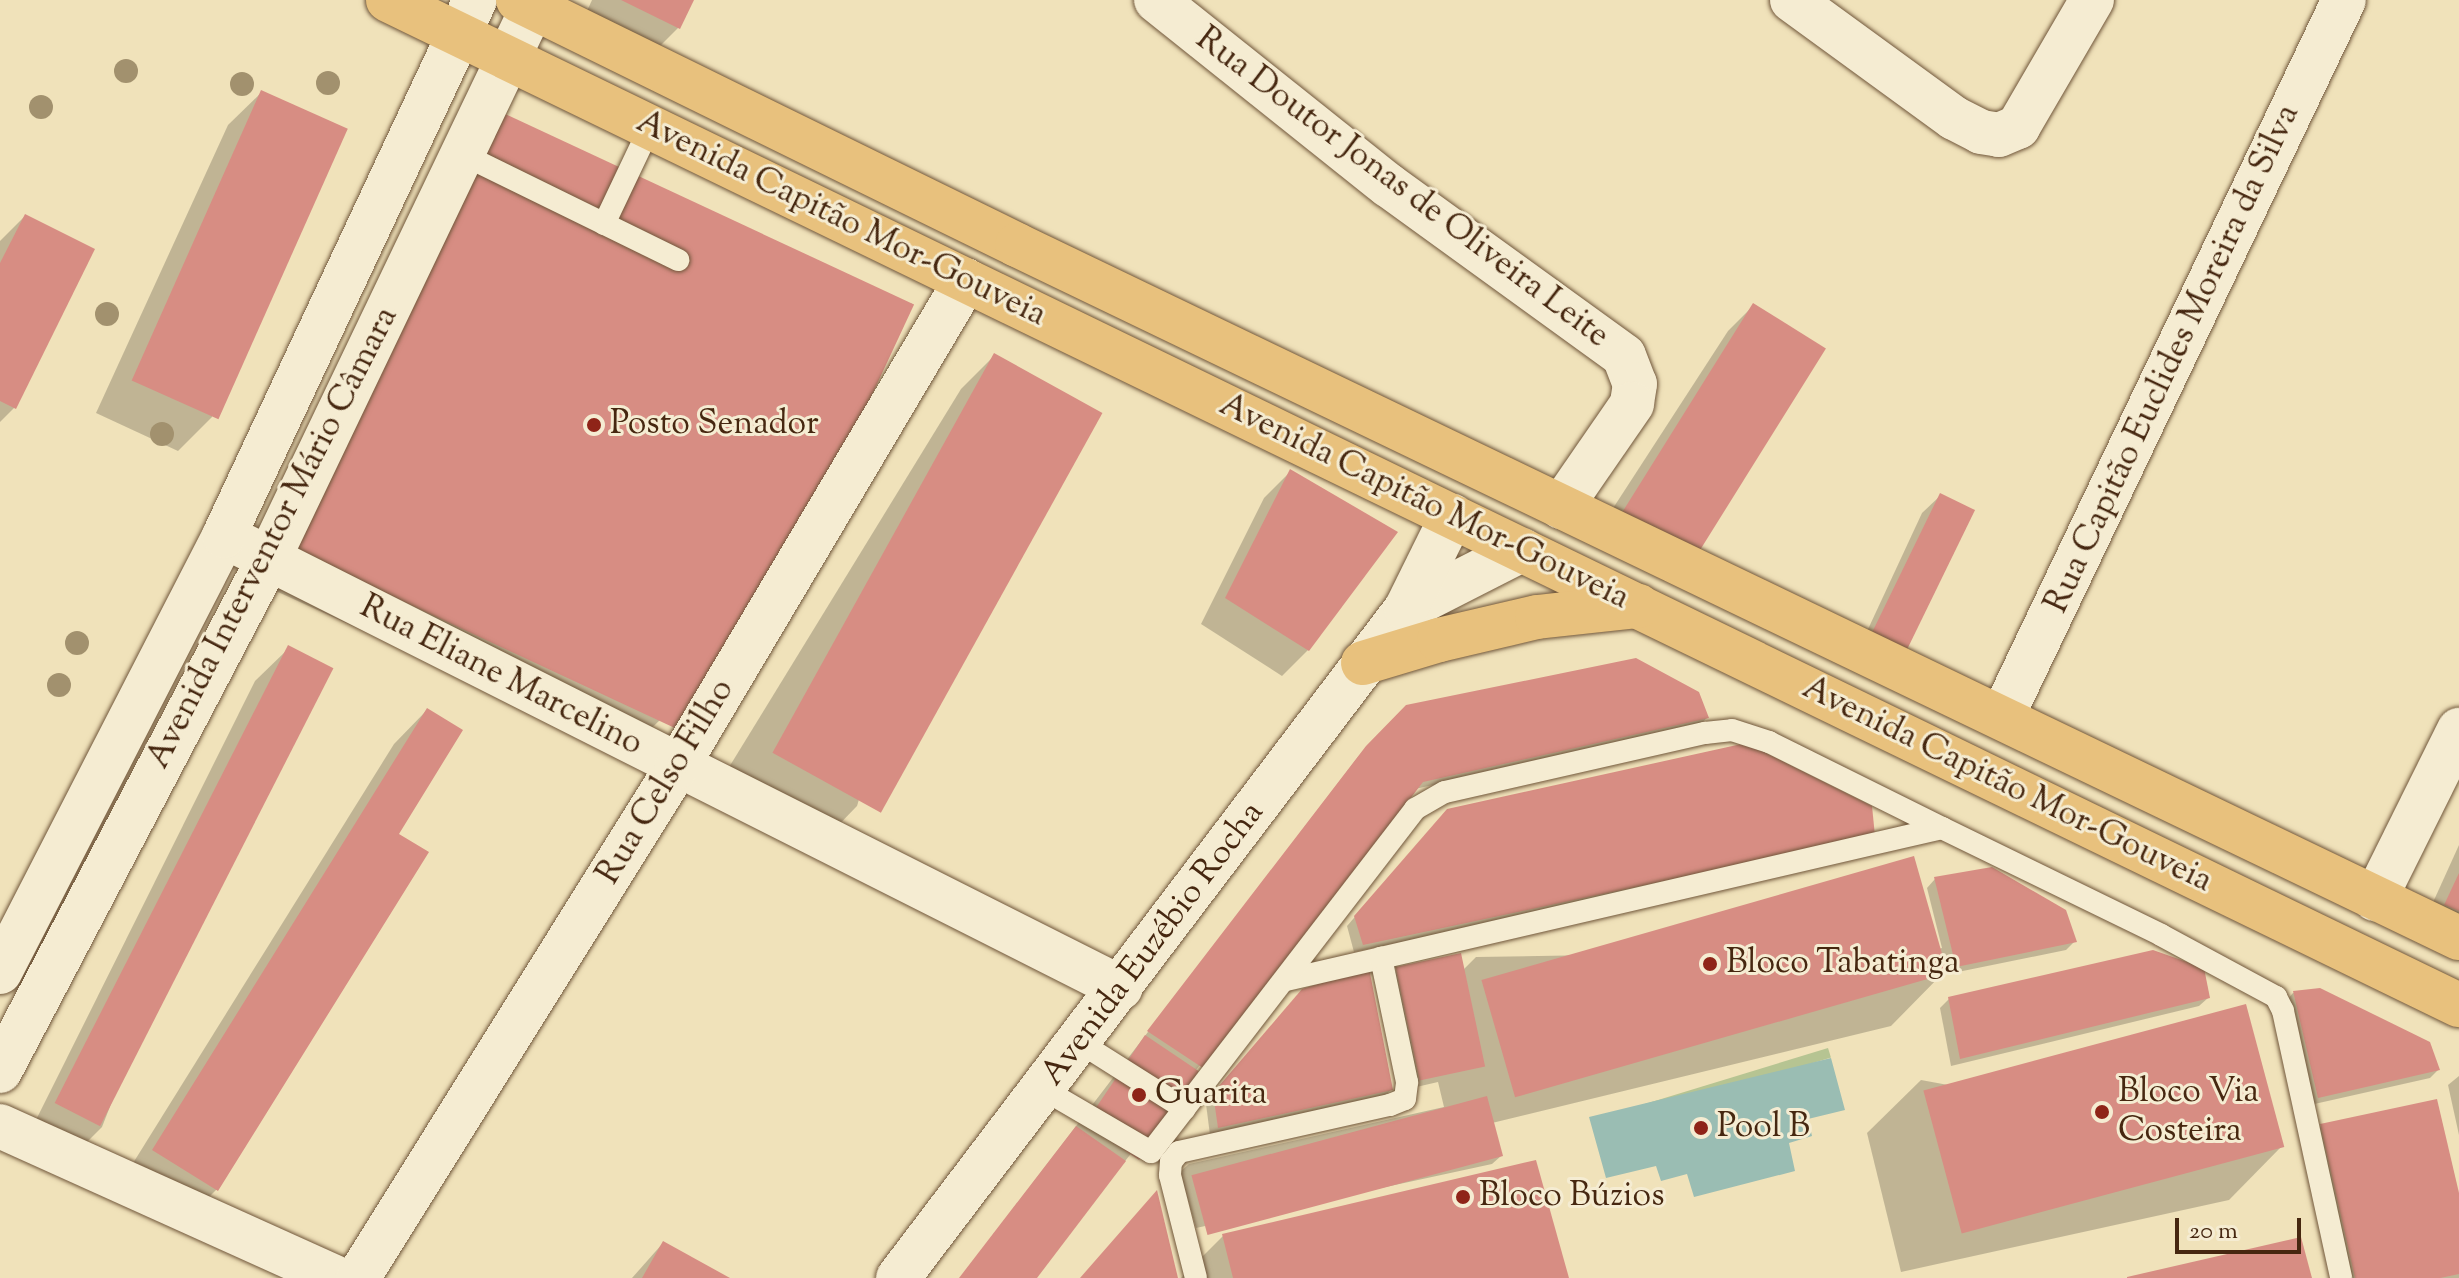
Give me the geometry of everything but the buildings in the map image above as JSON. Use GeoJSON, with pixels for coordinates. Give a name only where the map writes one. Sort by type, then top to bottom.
{"type":"FeatureCollection","features":[{"type":"Feature","properties":{"kind":"main road","name":"Avenida Capitão Mor-Gouveia"},"geometry":{"type":"LineString","coordinates":[[388,0],[467,17],[507,58],[2459,1005]]}},
{"type":"Feature","properties":{"kind":"main road","name":"Avenida Capitão Mor-Gouveia"},"geometry":{"type":"LineString","coordinates":[[529,2],[1561,507],[2459,938]]}},
{"type":"Feature","properties":{"kind":"main road"},"geometry":{"type":"LineString","coordinates":[[1363,663],[1439,640],[1537,617],[1639,606]]}},
{"type":"Feature","properties":{"kind":"street","name":"Rua Doutor Jonas de Oliveira Leite"},"geometry":{"type":"LineString","coordinates":[[1156,0],[1388,185],[1624,356],[1635,384],[1632,404],[1561,507]]}},
{"type":"Feature","properties":{"kind":"street"},"geometry":{"type":"LineString","coordinates":[[1792,0],[1941,110],[1992,135],[2006,135],[2018,127],[2092,0]]}},
{"type":"Feature","properties":{"kind":"street","name":"Rua Capitão Euclides Moreira da Silva"},"geometry":{"type":"LineString","coordinates":[[2002,717],[2344,0]]}},
{"type":"Feature","properties":{"kind":"street","name":"Avenida Interventor Mário Câmara"},"geometry":{"type":"LineString","coordinates":[[0,1071],[270,556],[507,58],[529,2]]}},
{"type":"Feature","properties":{"kind":"street","name":"Avenida Interventor Mário Câmara"},"geometry":{"type":"LineString","coordinates":[[0,972],[224,536],[467,17]]}},
{"type":"Feature","properties":{"kind":"street","name":"Rua Celso Filho"},"geometry":{"type":"LineString","coordinates":[[358,1278],[677,767],[966,280]]}},
{"type":"Feature","properties":{"kind":"street","name":"Avenida Euzébio Rocha"},"geometry":{"type":"LineString","coordinates":[[898,1278],[1406,609],[1452,516]]}},
{"type":"Feature","properties":{"kind":"street","name":"Rua Eliane Marcelino"},"geometry":{"type":"LineString","coordinates":[[224,536],[270,556],[677,767],[1121,988]]}},
{"type":"Feature","properties":{"kind":"street","name":"Avenida Euzébio Rocha"},"geometry":{"type":"LineString","coordinates":[[1406,609],[1522,550]]}},
{"type":"Feature","properties":{"kind":"street"},"geometry":{"type":"LineString","coordinates":[[2375,899],[2459,730]]}},
{"type":"Feature","properties":{"kind":"street"},"geometry":{"type":"LineString","coordinates":[[0,1126],[337,1278]]}},
{"type":"Feature","properties":{"kind":"lane"},"geometry":{"type":"LineString","coordinates":[[604,224],[650,127]]}},
{"type":"Feature","properties":{"kind":"lane"},"geometry":{"type":"LineString","coordinates":[[462,154],[678,260]]}},
{"type":"Feature","properties":{"kind":"lane"},"geometry":{"type":"LineString","coordinates":[[1043,1089],[1151,1152],[1415,809],[1428,798],[1705,733],[1732,730],[1769,742],[2202,956],[2276,997],[2283,1011],[2341,1278]]}},
{"type":"Feature","properties":{"kind":"lane"},"geometry":{"type":"LineString","coordinates":[[1286,980],[1942,828]]}},
{"type":"Feature","properties":{"kind":"lane"},"geometry":{"type":"LineString","coordinates":[[1196,1278],[1170,1175],[1171,1162],[1179,1152],[1402,1102],[1407,1082],[1381,958]]}},
{"type":"Feature","properties":{"kind":"lane"},"geometry":{"type":"LineString","coordinates":[[1079,1042],[1185,1109]]}},
{"type":"Feature","properties":{"kind":"lane"},"geometry":{"type":"LineString","coordinates":[[1167,1131],[1179,1152]]}},
{"type":"Feature","properties":{"kind":"green space"},"geometry":{"type":"Polygon","coordinates":[[[1828,1048],[1831,1058],[1594,1130],[1591,1121],[1828,1048]]]}},
{"type":"Feature","properties":{"kind":"water","name":"Pool B"},"geometry":{"type":"Polygon","coordinates":[[[1831,1058],[1845,1110],[1808,1119],[1812,1136],[1789,1143],[1795,1171],[1694,1197],[1687,1174],[1661,1181],[1656,1166],[1606,1178],[1589,1117],[1831,1058]]]}},
{"type":"Feature","properties":{"kind":"place","name":"Posto Senador"},"geometry":{"type":"Point","coordinates":[594,425]}},
{"type":"Feature","properties":{"kind":"place","name":"Bloco Tabatinga"},"geometry":{"type":"Point","coordinates":[1710,964]}},
{"type":"Feature","properties":{"kind":"place","name":"Guarita"},"geometry":{"type":"Point","coordinates":[1139,1095]}},
{"type":"Feature","properties":{"kind":"place","name":"Bloco Via Costeira"},"geometry":{"type":"Point","coordinates":[2102,1112]}},
{"type":"Feature","properties":{"kind":"place","name":"Pool B"},"geometry":{"type":"Point","coordinates":[1701,1128]}},
{"type":"Feature","properties":{"kind":"place","name":"Bloco Búzios"},"geometry":{"type":"Point","coordinates":[1463,1197]}}]}
